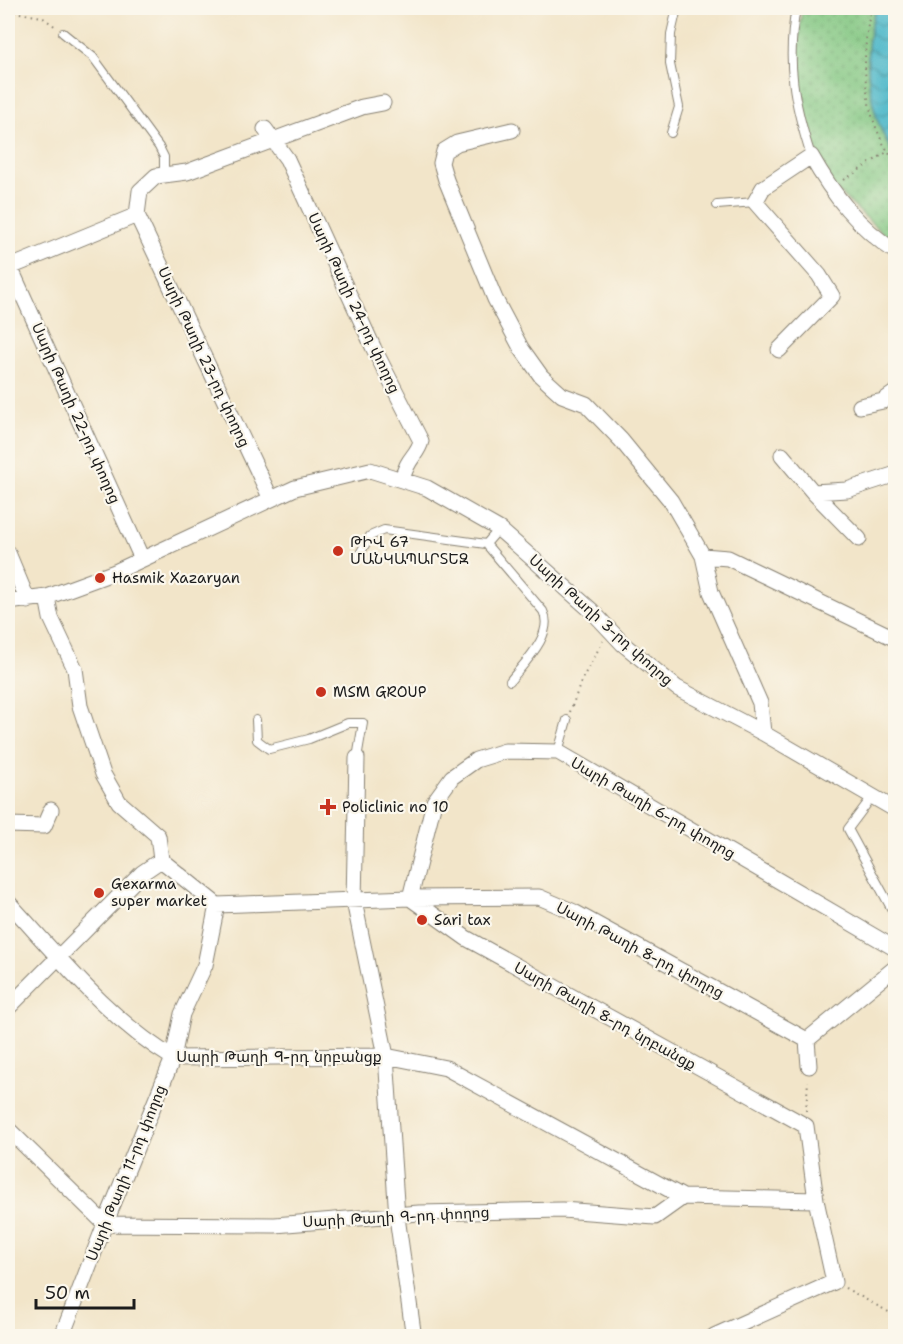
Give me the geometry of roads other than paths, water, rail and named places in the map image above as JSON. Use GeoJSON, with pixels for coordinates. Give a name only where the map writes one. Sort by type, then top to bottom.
{"type":"FeatureCollection","features":[{"type":"Feature","properties":{"kind":"street"},"geometry":{"type":"LineString","coordinates":[[9,267],[137,215],[142,187],[153,177],[164,173],[187,172],[269,135],[362,107],[383,104]]}},
{"type":"Feature","properties":{"kind":"street"},"geometry":{"type":"LineString","coordinates":[[512,130],[457,143],[444,151],[441,163],[495,298],[521,348],[541,376],[562,395],[586,404],[621,440],[670,501],[703,556],[711,592],[760,702],[763,733]]}},
{"type":"Feature","properties":{"kind":"street","name":"Սարի Թաղի 24-րդ փողոց"},"geometry":{"type":"LineString","coordinates":[[269,135],[290,164],[374,349],[421,441],[419,448],[407,462],[403,478]]}},
{"type":"Feature","properties":{"kind":"street"},"geometry":{"type":"LineString","coordinates":[[779,350],[832,296],[819,275],[755,202],[763,188],[811,156],[830,189],[852,216],[896,252]]}},
{"type":"Feature","properties":{"kind":"street","name":"Սարի Թաղի 23-րդ փողոց"},"geometry":{"type":"LineString","coordinates":[[137,215],[271,499]]}},
{"type":"Feature","properties":{"kind":"street","name":"Սարի Թաղի 22-րդ փողոց"},"geometry":{"type":"LineString","coordinates":[[9,267],[142,559]]}},
{"type":"Feature","properties":{"kind":"street"},"geometry":{"type":"LineString","coordinates":[[860,406],[883,401],[896,392]]}},
{"type":"Feature","properties":{"kind":"street"},"geometry":{"type":"LineString","coordinates":[[782,455],[813,492],[859,539]]}},
{"type":"Feature","properties":{"kind":"street","name":"Սարի Թաղի 3-րդ փողոց"},"geometry":{"type":"LineString","coordinates":[[8,602],[47,597],[115,572],[271,499],[321,479],[370,470],[403,478],[427,488],[499,529],[592,611],[623,644],[677,687],[763,733],[896,810]]}},
{"type":"Feature","properties":{"kind":"street"},"geometry":{"type":"LineString","coordinates":[[813,492],[847,490],[896,474]]}},
{"type":"Feature","properties":{"kind":"street"},"geometry":{"type":"LineString","coordinates":[[8,553],[28,601]]}},
{"type":"Feature","properties":{"kind":"street"},"geometry":{"type":"LineString","coordinates":[[703,556],[728,558],[896,639]]}},
{"type":"Feature","properties":{"kind":"street"},"geometry":{"type":"LineString","coordinates":[[47,597],[51,618],[74,666],[80,706],[103,774],[119,802],[158,836],[161,860],[217,905]]}},
{"type":"Feature","properties":{"kind":"street","name":"Սարի Թաղի 6-րդ փողոց"},"geometry":{"type":"LineString","coordinates":[[410,898],[434,802],[452,777],[476,760],[505,751],[558,752],[896,949]]}},
{"type":"Feature","properties":{"kind":"street"},"geometry":{"type":"LineString","coordinates":[[357,758],[354,901],[386,1056],[398,1217],[413,1331]]}},
{"type":"Feature","properties":{"kind":"street"},"geometry":{"type":"LineString","coordinates":[[8,825],[44,826],[51,810]]}},
{"type":"Feature","properties":{"kind":"street"},"geometry":{"type":"LineString","coordinates":[[8,1008],[142,873],[161,860]]}},
{"type":"Feature","properties":{"kind":"street","name":"Սարի Թաղի 8-րդ փողոց"},"geometry":{"type":"LineString","coordinates":[[217,905],[410,898],[539,897],[574,912],[807,1040]]}},
{"type":"Feature","properties":{"kind":"street","name":"Սարի Թաղի 8-րդ նրբանցք"},"geometry":{"type":"LineString","coordinates":[[410,898],[485,948],[806,1126],[816,1200]]}},
{"type":"Feature","properties":{"kind":"street","name":"Սարի Թաղի 9-րդ նրբանցք"},"geometry":{"type":"LineString","coordinates":[[8,902],[102,1004],[153,1046],[173,1058],[386,1056],[446,1068],[683,1197]]}},
{"type":"Feature","properties":{"kind":"street","name":"Սարի Թաղի 11-րդ փողոց"},"geometry":{"type":"LineString","coordinates":[[62,1336],[173,1058],[182,1014],[205,965],[217,905]]}},
{"type":"Feature","properties":{"kind":"street"},"geometry":{"type":"LineString","coordinates":[[809,1066],[807,1040],[896,967]]}},
{"type":"Feature","properties":{"kind":"street"},"geometry":{"type":"LineString","coordinates":[[8,1129],[105,1224]]}},
{"type":"Feature","properties":{"kind":"street"},"geometry":{"type":"LineString","coordinates":[[683,1197],[816,1200],[834,1282],[714,1336]]}},
{"type":"Feature","properties":{"kind":"street","name":"Սարի Թաղի 9-րդ փողոց"},"geometry":{"type":"LineString","coordinates":[[105,1224],[275,1224],[398,1217],[419,1213],[562,1210],[656,1217],[683,1197]]}},
{"type":"Feature","properties":{"kind":"lane"},"geometry":{"type":"LineString","coordinates":[[671,133],[679,107],[670,64],[671,34],[677,8]]}},
{"type":"Feature","properties":{"kind":"lane"},"geometry":{"type":"LineString","coordinates":[[796,8],[790,58],[792,82],[799,117],[811,156]]}},
{"type":"Feature","properties":{"kind":"lane"},"geometry":{"type":"LineString","coordinates":[[63,33],[93,57],[159,147],[164,160],[164,173]]}},
{"type":"Feature","properties":{"kind":"lane"},"geometry":{"type":"LineString","coordinates":[[717,205],[755,202]]}},
{"type":"Feature","properties":{"kind":"lane"},"geometry":{"type":"LineString","coordinates":[[486,544],[499,529]]}},
{"type":"Feature","properties":{"kind":"lane"},"geometry":{"type":"LineString","coordinates":[[358,557],[370,536],[384,530],[486,544],[543,611],[546,621],[544,633],[510,681]]}},
{"type":"Feature","properties":{"kind":"lane"},"geometry":{"type":"LineString","coordinates":[[256,720],[257,740],[269,749],[309,739],[348,723],[363,723],[357,758]]}},
{"type":"Feature","properties":{"kind":"lane"},"geometry":{"type":"LineString","coordinates":[[558,752],[567,720]]}},
{"type":"Feature","properties":{"kind":"lane"},"geometry":{"type":"LineString","coordinates":[[872,797],[848,829],[896,917]]}},
{"type":"Feature","properties":{"kind":"water"},"geometry":{"type":"Polygon","coordinates":[[[876,8],[895,8],[895,156],[878,122],[869,84],[868,44],[876,8]]]}},
{"type":"Feature","properties":{"kind":"place","name":"ԹԻՎ 67 ՄԱՆԿԱՊԱՐՏԵԶ"},"geometry":{"type":"Point","coordinates":[338,551]}},
{"type":"Feature","properties":{"kind":"place","name":"Hasmik Xazaryan"},"geometry":{"type":"Point","coordinates":[100,578]}},
{"type":"Feature","properties":{"kind":"place","name":"MSM GROUP"},"geometry":{"type":"Point","coordinates":[321,692]}},
{"type":"Feature","properties":{"kind":"place","name":"Policlinic no 10"},"geometry":{"type":"Point","coordinates":[328,807]}},
{"type":"Feature","properties":{"kind":"place","name":"Gexarma super market"},"geometry":{"type":"Point","coordinates":[99,893]}},
{"type":"Feature","properties":{"kind":"place","name":"Sari tax"},"geometry":{"type":"Point","coordinates":[422,920]}}]}
